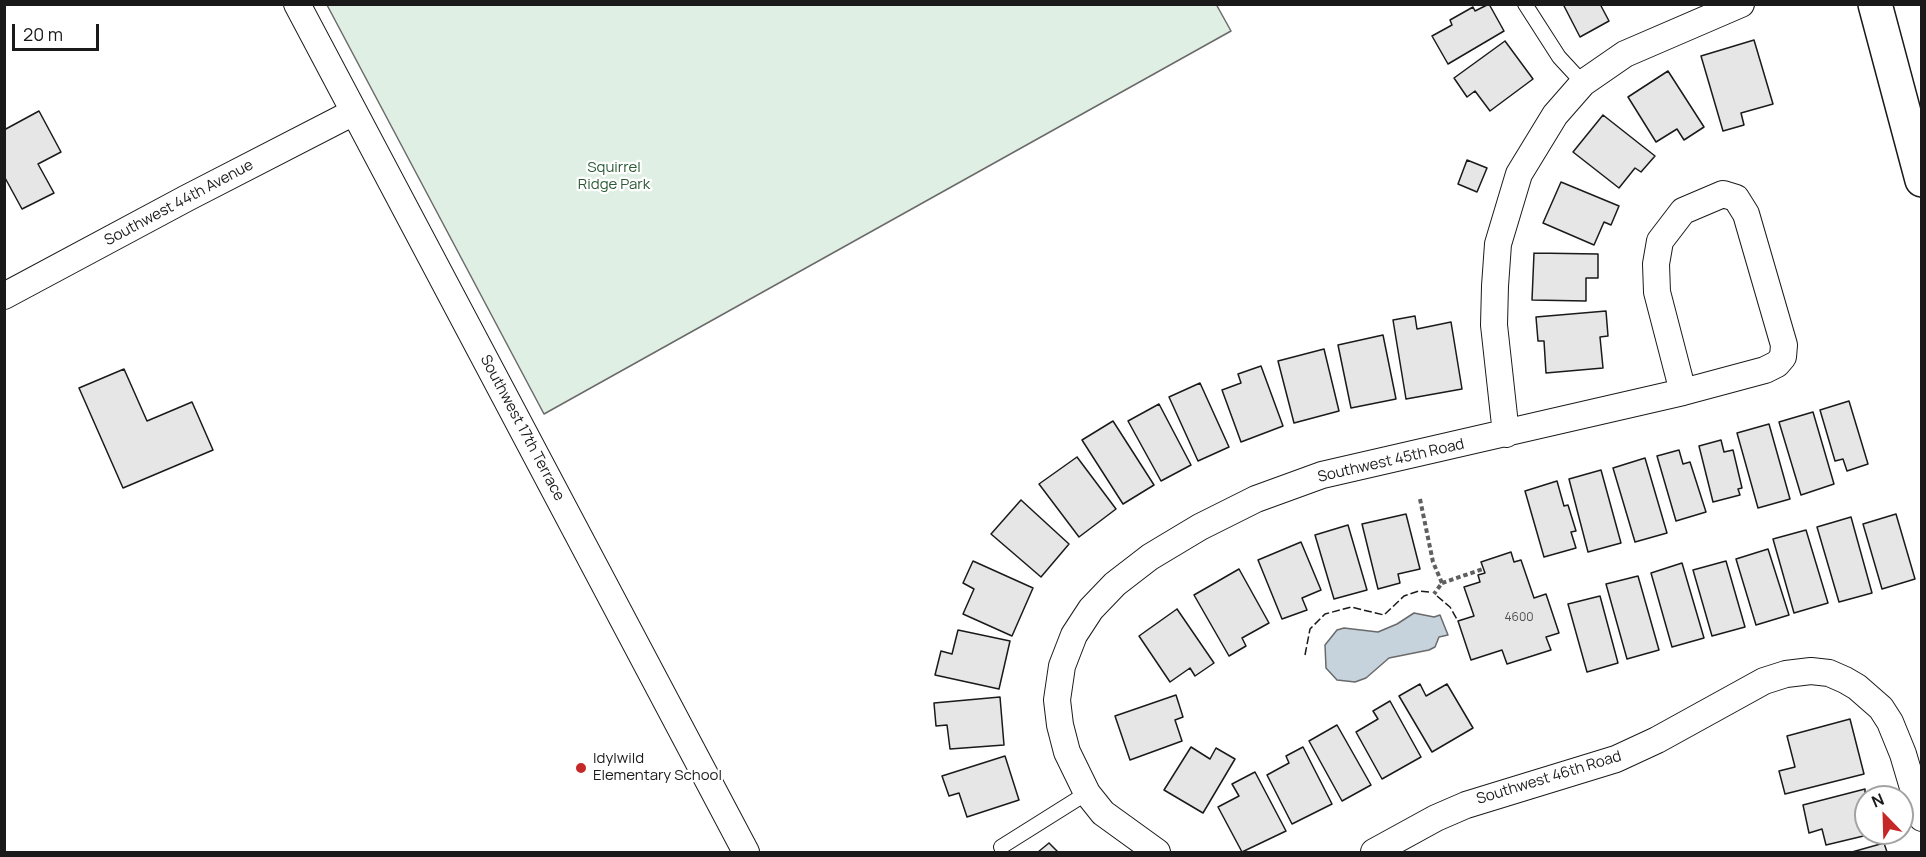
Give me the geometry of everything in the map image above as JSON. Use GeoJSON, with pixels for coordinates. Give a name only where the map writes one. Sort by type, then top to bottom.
{"type":"FeatureCollection","features":[{"type":"Feature","properties":{"kind":"main road"},"geometry":{"type":"LineString","coordinates":[[1875,4],[1922,180]]}},
{"type":"Feature","properties":{"kind":"street","name":"Southwest 17th Terrace"},"geometry":{"type":"LineString","coordinates":[[297,4],[746,852]]}},
{"type":"Feature","properties":{"kind":"street"},"geometry":{"type":"LineString","coordinates":[[1506,434],[1494,325],[1498,244],[1519,174],[1555,115],[1583,83],[1625,54],[1741,4]]}},
{"type":"Feature","properties":{"kind":"street","name":"Southwest 44th Avenue"},"geometry":{"type":"LineString","coordinates":[[4,296],[354,112]]}},
{"type":"Feature","properties":{"kind":"street","name":"Southwest 45th Road"},"geometry":{"type":"LineString","coordinates":[[1157,852],[1102,813],[1087,793],[1067,752],[1057,700],[1062,666],[1074,635],[1091,609],[1115,584],[1150,557],[1200,526],[1256,499],[1322,475],[1506,434],[1683,392],[1765,370],[1783,357],[1784,345],[1746,214],[1736,198],[1723,194],[1683,211],[1660,242],[1656,264],[1657,292],[1683,392]]}},
{"type":"Feature","properties":{"kind":"street","name":"Southwest 46th Road"},"geometry":{"type":"LineString","coordinates":[[1374,852],[1436,818],[1466,805],[1616,759],[1657,740],[1764,681],[1786,674],[1811,671],[1829,673],[1857,687],[1881,708],[1890,722],[1922,818]]}},
{"type":"Feature","properties":{"kind":"lane"},"geometry":{"type":"LineString","coordinates":[[1525,4],[1559,57],[1583,83]]}},
{"type":"Feature","properties":{"kind":"lane"},"geometry":{"type":"LineString","coordinates":[[1001,847],[1087,793]]}},
{"type":"Feature","properties":{"kind":"path"},"geometry":{"type":"LineString","coordinates":[[1420,499],[1433,562],[1442,583]]}},
{"type":"Feature","properties":{"kind":"path"},"geometry":{"type":"LineString","coordinates":[[1434,594],[1442,583],[1483,569]]}},
{"type":"Feature","properties":{"kind":"green space","name":"Squirrel Ridge Park"},"geometry":{"type":"Polygon","coordinates":[[[1216,4],[1231,31],[544,414],[327,5],[1216,4]]]}},
{"type":"Feature","properties":{"kind":"shaded area"},"geometry":{"type":"Polygon","coordinates":[[[1414,613],[1434,617],[1440,615],[1448,635],[1439,637],[1435,647],[1429,650],[1389,658],[1366,678],[1355,682],[1337,680],[1326,668],[1325,645],[1337,630],[1344,628],[1378,632],[1414,613]]]}},
{"type":"Feature","properties":{"kind":"building"},"geometry":{"type":"Polygon","coordinates":[[[1489,4],[1504,31],[1448,64],[1432,36],[1452,25],[1450,20],[1473,7],[1475,11],[1489,4]]]}},
{"type":"Feature","properties":{"kind":"building"},"geometry":{"type":"Polygon","coordinates":[[[1563,4],[1600,4],[1609,21],[1580,37],[1563,4]]]}},
{"type":"Feature","properties":{"kind":"building"},"geometry":{"type":"Polygon","coordinates":[[[1754,40],[1773,104],[1741,113],[1744,125],[1723,131],[1701,56],[1754,40]]]}},
{"type":"Feature","properties":{"kind":"building"},"geometry":{"type":"Polygon","coordinates":[[[1505,41],[1533,79],[1490,111],[1475,91],[1467,97],[1454,78],[1505,41]]]}},
{"type":"Feature","properties":{"kind":"building"},"geometry":{"type":"Polygon","coordinates":[[[1668,71],[1704,127],[1684,140],[1677,129],[1656,142],[1628,97],[1668,71]]]}},
{"type":"Feature","properties":{"kind":"building"},"geometry":{"type":"Polygon","coordinates":[[[39,111],[61,152],[38,164],[54,193],[22,209],[4,176],[4,130],[39,111]]]}},
{"type":"Feature","properties":{"kind":"building"},"geometry":{"type":"Polygon","coordinates":[[[1603,115],[1655,156],[1641,172],[1635,168],[1619,188],[1573,152],[1603,115]]]}},
{"type":"Feature","properties":{"kind":"building"},"geometry":{"type":"Polygon","coordinates":[[[1467,160],[1487,168],[1477,192],[1458,184],[1467,160]]]}},
{"type":"Feature","properties":{"kind":"building"},"geometry":{"type":"Polygon","coordinates":[[[1561,182],[1619,206],[1611,225],[1604,222],[1594,245],[1543,223],[1561,182]]]}},
{"type":"Feature","properties":{"kind":"building"},"geometry":{"type":"Polygon","coordinates":[[[1534,253],[1598,254],[1598,278],[1586,278],[1586,301],[1532,300],[1534,253]]]}},
{"type":"Feature","properties":{"kind":"building"},"geometry":{"type":"Polygon","coordinates":[[[1606,311],[1608,336],[1600,337],[1603,368],[1546,373],[1544,341],[1538,341],[1536,317],[1606,311]]]}},
{"type":"Feature","properties":{"kind":"building"},"geometry":{"type":"Polygon","coordinates":[[[1415,316],[1417,329],[1451,322],[1462,389],[1406,399],[1393,320],[1415,316]]]}},
{"type":"Feature","properties":{"kind":"building"},"geometry":{"type":"Polygon","coordinates":[[[1383,335],[1396,399],[1351,408],[1338,345],[1383,335]]]}},
{"type":"Feature","properties":{"kind":"building"},"geometry":{"type":"Polygon","coordinates":[[[1324,349],[1339,411],[1294,423],[1278,361],[1324,349]]]}},
{"type":"Feature","properties":{"kind":"building"},"geometry":{"type":"Polygon","coordinates":[[[1261,366],[1283,426],[1241,442],[1222,390],[1241,383],[1238,374],[1261,366]]]}},
{"type":"Feature","properties":{"kind":"building"},"geometry":{"type":"Polygon","coordinates":[[[124,369],[147,421],[192,402],[213,450],[123,488],[79,388],[124,369]]]}},
{"type":"Feature","properties":{"kind":"building"},"geometry":{"type":"Polygon","coordinates":[[[1200,383],[1229,447],[1198,461],[1169,397],[1200,383]]]}},
{"type":"Feature","properties":{"kind":"building"},"geometry":{"type":"Polygon","coordinates":[[[1849,401],[1868,464],[1847,471],[1843,459],[1835,461],[1820,410],[1849,401]]]}},
{"type":"Feature","properties":{"kind":"building"},"geometry":{"type":"Polygon","coordinates":[[[1159,404],[1191,465],[1161,481],[1128,421],[1159,404]]]}},
{"type":"Feature","properties":{"kind":"building"},"geometry":{"type":"Polygon","coordinates":[[[1813,412],[1834,484],[1801,495],[1779,422],[1813,412]]]}},
{"type":"Feature","properties":{"kind":"building"},"geometry":{"type":"Polygon","coordinates":[[[1113,421],[1154,485],[1123,504],[1082,440],[1113,421]]]}},
{"type":"Feature","properties":{"kind":"building"},"geometry":{"type":"Polygon","coordinates":[[[1769,424],[1790,499],[1758,508],[1737,433],[1769,424]]]}},
{"type":"Feature","properties":{"kind":"building"},"geometry":{"type":"Polygon","coordinates":[[[1721,440],[1724,452],[1733,450],[1742,488],[1738,489],[1740,495],[1713,502],[1699,446],[1721,440]]]}},
{"type":"Feature","properties":{"kind":"building"},"geometry":{"type":"Polygon","coordinates":[[[1679,450],[1683,464],[1690,462],[1706,512],[1676,521],[1657,456],[1679,450]]]}},
{"type":"Feature","properties":{"kind":"building"},"geometry":{"type":"Polygon","coordinates":[[[1077,457],[1116,509],[1079,537],[1039,484],[1077,457]]]}},
{"type":"Feature","properties":{"kind":"building"},"geometry":{"type":"Polygon","coordinates":[[[1645,458],[1667,533],[1635,542],[1613,468],[1645,458]]]}},
{"type":"Feature","properties":{"kind":"building"},"geometry":{"type":"Polygon","coordinates":[[[1601,470],[1621,543],[1588,552],[1569,479],[1601,470]]]}},
{"type":"Feature","properties":{"kind":"building"},"geometry":{"type":"Polygon","coordinates":[[[1557,481],[1564,506],[1568,505],[1576,531],[1571,532],[1576,548],[1544,557],[1525,491],[1557,481]]]}},
{"type":"Feature","properties":{"kind":"building"},"geometry":{"type":"Polygon","coordinates":[[[1021,500],[1069,544],[1041,577],[991,534],[1021,500]]]}},
{"type":"Feature","properties":{"kind":"building"},"geometry":{"type":"Polygon","coordinates":[[[1406,514],[1420,569],[1398,574],[1400,583],[1378,589],[1362,524],[1406,514]]]}},
{"type":"Feature","properties":{"kind":"building"},"geometry":{"type":"Polygon","coordinates":[[[1896,514],[1915,579],[1882,589],[1863,524],[1896,514]]]}},
{"type":"Feature","properties":{"kind":"building"},"geometry":{"type":"Polygon","coordinates":[[[1851,517],[1872,593],[1839,602],[1817,527],[1851,517]]]}},
{"type":"Feature","properties":{"kind":"building"},"geometry":{"type":"Polygon","coordinates":[[[1348,525],[1367,590],[1334,599],[1315,535],[1348,525]]]}},
{"type":"Feature","properties":{"kind":"building"},"geometry":{"type":"Polygon","coordinates":[[[1806,530],[1828,603],[1794,613],[1773,539],[1806,530]]]}},
{"type":"Feature","properties":{"kind":"building"},"geometry":{"type":"Polygon","coordinates":[[[1301,542],[1321,590],[1302,598],[1307,610],[1282,619],[1258,560],[1301,542]]]}},
{"type":"Feature","properties":{"kind":"building"},"geometry":{"type":"Polygon","coordinates":[[[1768,549],[1789,615],[1756,625],[1736,559],[1768,549]]]}},
{"type":"Feature","properties":{"kind":"building"},"geometry":{"type":"Polygon","coordinates":[[[1511,552],[1514,562],[1521,560],[1534,598],[1546,594],[1559,633],[1546,637],[1551,650],[1507,664],[1502,650],[1471,660],[1458,621],[1474,616],[1464,587],[1480,582],[1478,575],[1485,573],[1481,562],[1511,552]]]}},
{"type":"Feature","properties":{"kind":"building"},"geometry":{"type":"Polygon","coordinates":[[[973,561],[1033,588],[1012,636],[963,614],[974,589],[963,583],[973,561]]]}},
{"type":"Feature","properties":{"kind":"building"},"geometry":{"type":"Polygon","coordinates":[[[1726,561],[1745,627],[1712,636],[1693,570],[1726,561]]]}},
{"type":"Feature","properties":{"kind":"building"},"geometry":{"type":"Polygon","coordinates":[[[1682,563],[1704,638],[1672,647],[1651,573],[1682,563]]]}},
{"type":"Feature","properties":{"kind":"building"},"geometry":{"type":"Polygon","coordinates":[[[1239,569],[1269,623],[1242,638],[1246,646],[1229,656],[1194,595],[1239,569]]]}},
{"type":"Feature","properties":{"kind":"building"},"geometry":{"type":"Polygon","coordinates":[[[1638,576],[1659,650],[1627,659],[1606,584],[1638,576]]]}},
{"type":"Feature","properties":{"kind":"building"},"geometry":{"type":"Polygon","coordinates":[[[1600,596],[1618,663],[1587,672],[1568,604],[1600,596]]]}},
{"type":"Feature","properties":{"kind":"building"},"geometry":{"type":"Polygon","coordinates":[[[1177,609],[1214,663],[1195,676],[1190,668],[1170,682],[1139,636],[1177,609]]]}},
{"type":"Feature","properties":{"kind":"building"},"geometry":{"type":"Polygon","coordinates":[[[958,630],[1010,641],[999,689],[935,675],[941,651],[952,654],[958,630]]]}},
{"type":"Feature","properties":{"kind":"building"},"geometry":{"type":"Polygon","coordinates":[[[1420,684],[1426,696],[1447,684],[1473,728],[1432,752],[1399,696],[1420,684]]]}},
{"type":"Feature","properties":{"kind":"building"},"geometry":{"type":"Polygon","coordinates":[[[1176,695],[1183,717],[1175,720],[1182,741],[1130,760],[1115,716],[1176,695]]]}},
{"type":"Feature","properties":{"kind":"building"},"geometry":{"type":"Polygon","coordinates":[[[1000,697],[1004,745],[950,749],[947,725],[936,726],[934,703],[1000,697]]]}},
{"type":"Feature","properties":{"kind":"building"},"geometry":{"type":"Polygon","coordinates":[[[1390,701],[1421,757],[1382,779],[1356,732],[1378,719],[1373,711],[1390,701]]]}},
{"type":"Feature","properties":{"kind":"building"},"geometry":{"type":"Polygon","coordinates":[[[1850,719],[1864,774],[1785,794],[1779,771],[1795,767],[1787,736],[1850,719]]]}},
{"type":"Feature","properties":{"kind":"building"},"geometry":{"type":"Polygon","coordinates":[[[1337,725],[1371,785],[1342,801],[1309,741],[1337,725]]]}},
{"type":"Feature","properties":{"kind":"building"},"geometry":{"type":"Polygon","coordinates":[[[1191,747],[1210,759],[1216,748],[1235,759],[1203,813],[1164,790],[1191,747]]]}},
{"type":"Feature","properties":{"kind":"building"},"geometry":{"type":"Polygon","coordinates":[[[1303,747],[1332,804],[1292,824],[1267,775],[1289,763],[1286,756],[1303,747]]]}},
{"type":"Feature","properties":{"kind":"building"},"geometry":{"type":"Polygon","coordinates":[[[1005,756],[1019,800],[967,817],[959,793],[949,796],[942,776],[1005,756]]]}},
{"type":"Feature","properties":{"kind":"building"},"geometry":{"type":"Polygon","coordinates":[[[1255,772],[1286,831],[1242,852],[1218,807],[1239,796],[1232,784],[1255,772]]]}},
{"type":"Feature","properties":{"kind":"building"},"geometry":{"type":"Polygon","coordinates":[[[1854,792],[1854,838],[1826,845],[1822,829],[1809,833],[1803,805],[1854,792]]]}},
{"type":"Feature","properties":{"kind":"building"},"geometry":{"type":"Polygon","coordinates":[[[1049,843],[1058,852],[1038,852],[1049,843]]]}},
{"type":"Feature","properties":{"kind":"building"},"geometry":{"type":"Polygon","coordinates":[[[1885,845],[1887,852],[1852,852],[1885,845]]]}},
{"type":"Feature","properties":{"kind":"fence"},"geometry":{"type":"LineString","coordinates":[[1305,655],[1310,629],[1325,614],[1351,607],[1384,615],[1404,596],[1419,591],[1429,592]]}},
{"type":"Feature","properties":{"kind":"fence"},"geometry":{"type":"LineString","coordinates":[[1437,596],[1450,607],[1458,621]]}},
{"type":"Feature","properties":{"kind":"place","name":"Idylwild Elementary School"},"geometry":{"type":"Point","coordinates":[581,768]}}]}
